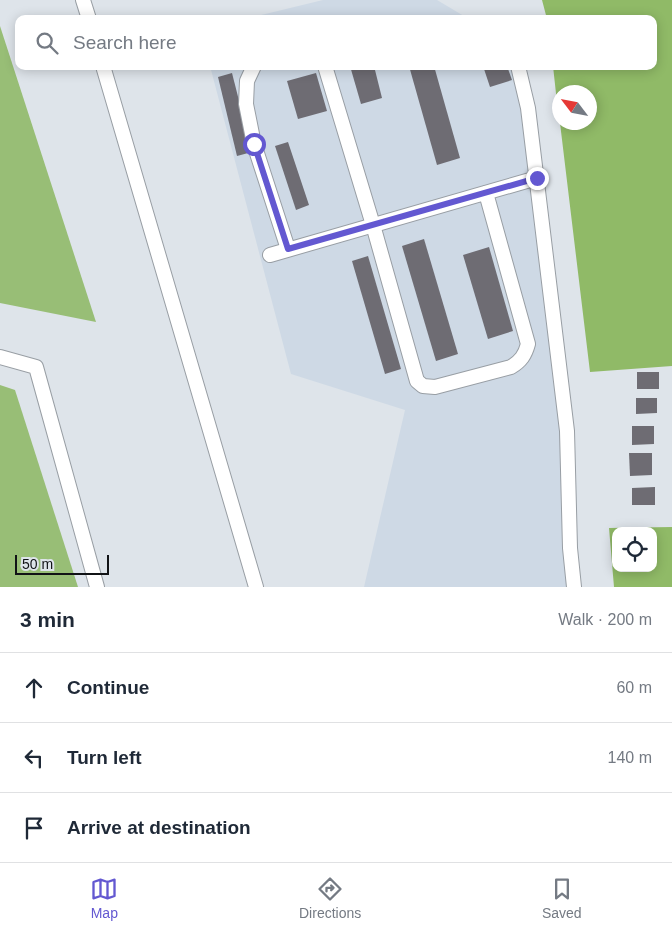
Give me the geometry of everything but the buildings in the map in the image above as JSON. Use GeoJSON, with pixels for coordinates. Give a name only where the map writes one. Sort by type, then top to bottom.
{"type":"FeatureCollection","features":[{"type":"Feature","properties":{"kind":"lane"},"geometry":{"type":"LineString","coordinates":[[83,0],[88,15]]}},
{"type":"Feature","properties":{"kind":"lane"},"geometry":{"type":"LineString","coordinates":[[104,70],[256,587]]}},
{"type":"Feature","properties":{"kind":"lane"},"geometry":{"type":"LineString","coordinates":[[252,70],[248,81],[246,104],[254,144],[288,249]]}},
{"type":"Feature","properties":{"kind":"lane"},"geometry":{"type":"LineString","coordinates":[[326,70],[417,381],[423,386],[434,387],[511,366],[520,362],[526,352],[528,344],[486,193]]}},
{"type":"Feature","properties":{"kind":"lane"},"geometry":{"type":"LineString","coordinates":[[519,70],[528,108],[567,431],[570,548],[574,587]]}},
{"type":"Feature","properties":{"kind":"lane"},"geometry":{"type":"LineString","coordinates":[[270,254],[537,178]]}},
{"type":"Feature","properties":{"kind":"lane"},"geometry":{"type":"LineString","coordinates":[[0,357],[36,368],[97,587]]}},
{"type":"Feature","properties":{"kind":"shaded area"},"geometry":{"type":"Polygon","coordinates":[[[323,0],[437,0],[462,15],[261,15],[323,0]]]}},
{"type":"Feature","properties":{"kind":"shaded area"},"geometry":{"type":"Polygon","coordinates":[[[211,70],[519,70],[567,431],[574,587],[364,587],[405,410],[291,374],[211,70]]]}},
{"type":"Feature","properties":{"kind":"green space"},"geometry":{"type":"Polygon","coordinates":[[[542,0],[672,0],[672,366],[590,372],[561,130],[597,130],[597,85],[555,85],[553,70],[657,70],[657,15],[546,15],[542,0]]]}},
{"type":"Feature","properties":{"kind":"green space"},"geometry":{"type":"Polygon","coordinates":[[[0,26],[96,322],[0,303],[0,26]]]}},
{"type":"Feature","properties":{"kind":"green space"},"geometry":{"type":"Polygon","coordinates":[[[0,385],[15,390],[78,587],[0,587],[0,385]]]}},
{"type":"Feature","properties":{"kind":"green space"},"geometry":{"type":"Polygon","coordinates":[[[657,527],[672,527],[672,587],[614,587],[613,572],[657,572],[657,527]]]}},
{"type":"Feature","properties":{"kind":"green space"},"geometry":{"type":"Polygon","coordinates":[[[609,528],[612,528],[612,563],[609,528]]]}},
{"type":"Feature","properties":{"kind":"route"},"geometry":{"type":"LineString","coordinates":[[254,144],[288,249],[537,178]]}}]}
